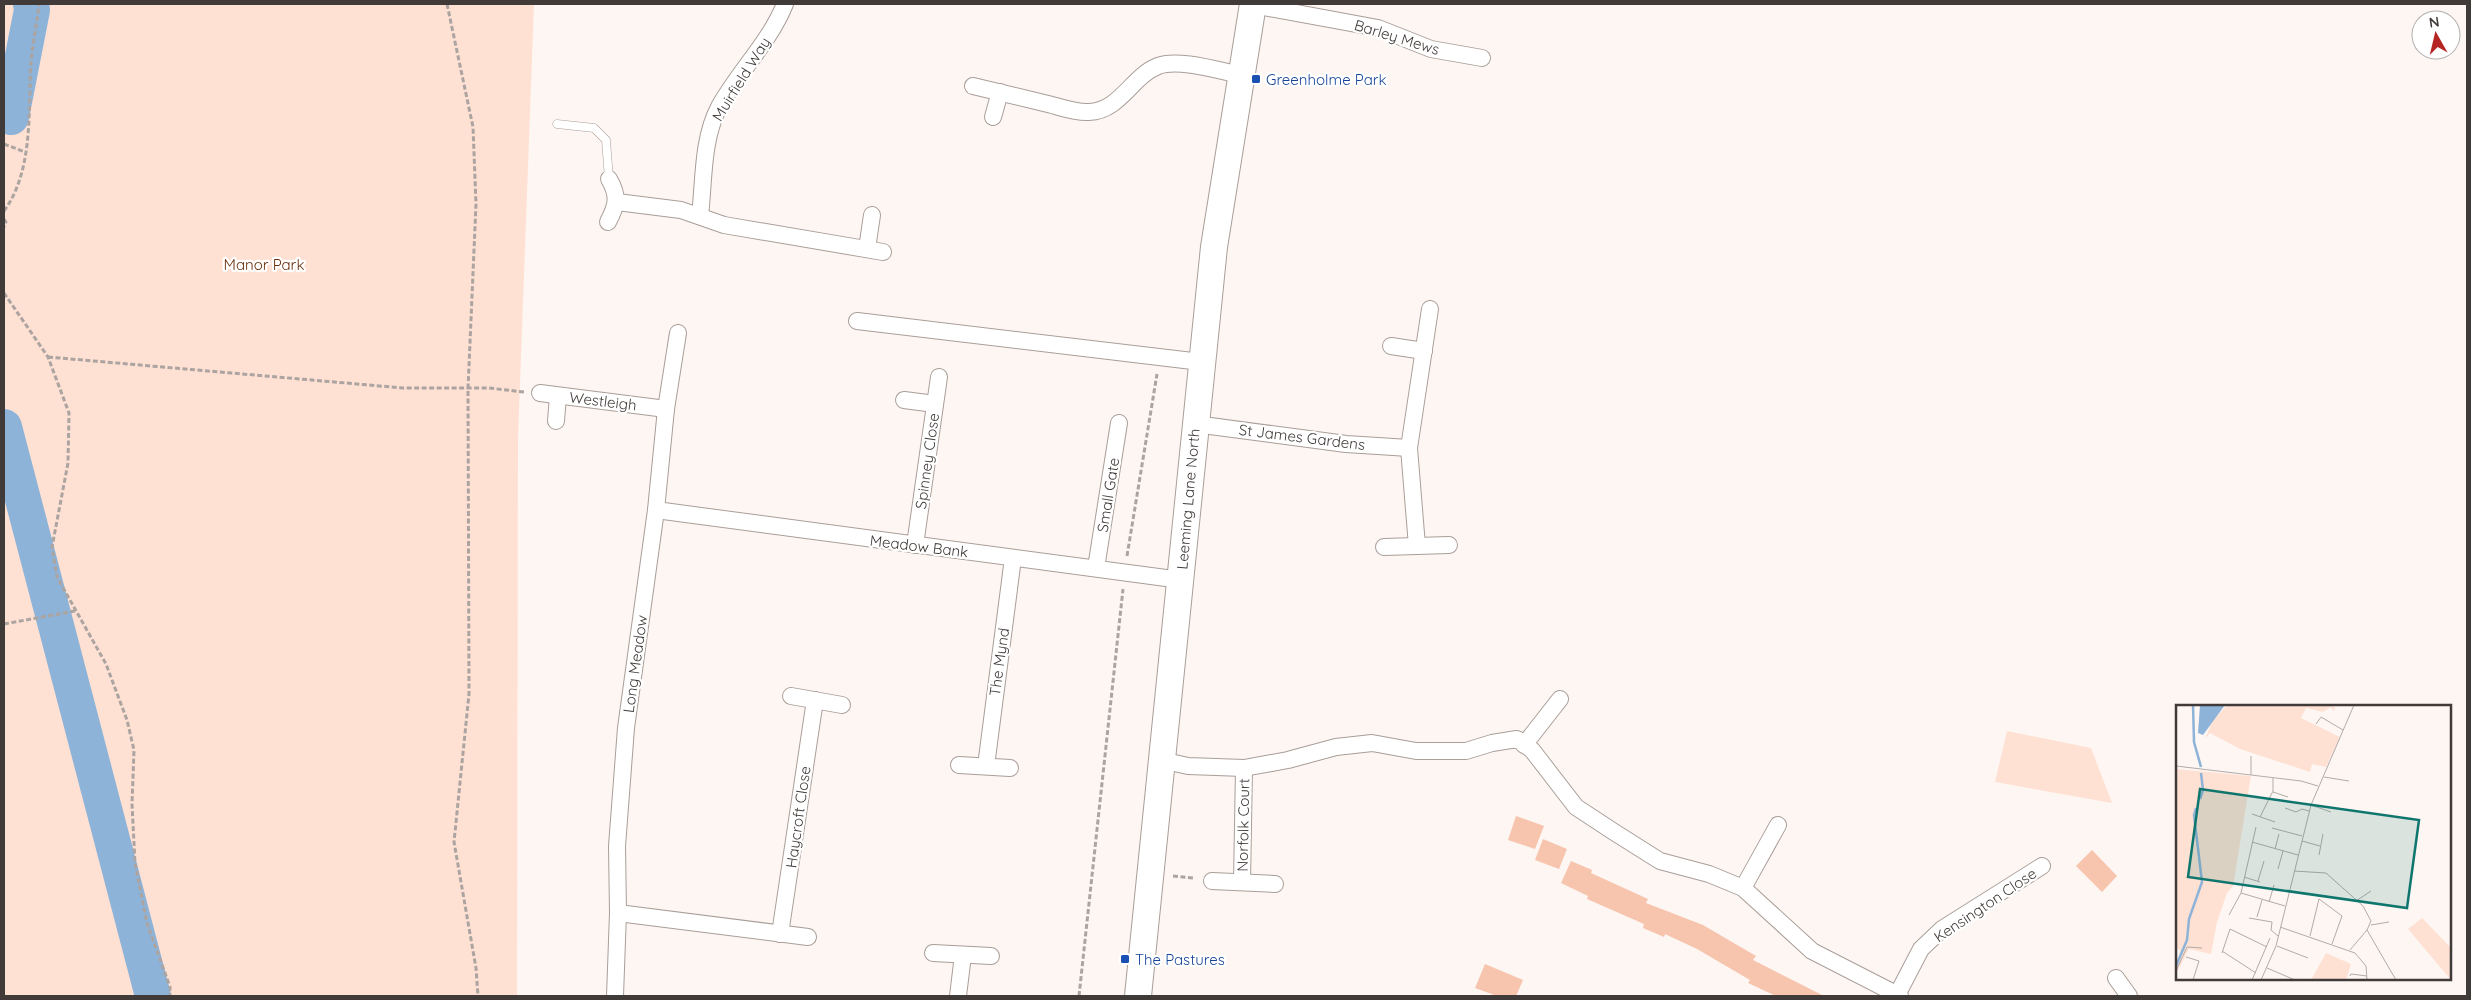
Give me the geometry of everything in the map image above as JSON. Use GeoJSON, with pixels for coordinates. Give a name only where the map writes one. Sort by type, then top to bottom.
{"type":"FeatureCollection","features":[{"type":"Feature","properties":{"kind":"highway","name":"Leeming Lane North"},"geometry":{"type":"LineString","coordinates":[[1138,996],[1214,247],[1253,5]]}},
{"type":"Feature","properties":{"kind":"street","name":"Muirfield Way"},"geometry":{"type":"LineString","coordinates":[[700,216],[710,129],[719,108],[766,40],[785,4]]}},
{"type":"Feature","properties":{"kind":"street","name":"Barley Mews"},"geometry":{"type":"LineString","coordinates":[[1253,5],[1378,28],[1432,49],[1482,58]]}},
{"type":"Feature","properties":{"kind":"street"},"geometry":{"type":"LineString","coordinates":[[973,86],[1072,110],[1091,112],[1113,104],[1158,66],[1172,63],[1241,75]]}},
{"type":"Feature","properties":{"kind":"street"},"geometry":{"type":"LineString","coordinates":[[994,117],[1000,92]]}},
{"type":"Feature","properties":{"kind":"street"},"geometry":{"type":"LineString","coordinates":[[608,222],[617,202],[617,197],[609,179]]}},
{"type":"Feature","properties":{"kind":"street"},"geometry":{"type":"LineString","coordinates":[[617,202],[647,204],[681,210],[724,225],[875,250],[872,215]]}},
{"type":"Feature","properties":{"kind":"street"},"geometry":{"type":"LineString","coordinates":[[1417,546],[1409,448],[1430,309]]}},
{"type":"Feature","properties":{"kind":"street"},"geometry":{"type":"LineString","coordinates":[[857,321],[1201,362]]}},
{"type":"Feature","properties":{"kind":"street","name":"Long Meadow"},"geometry":{"type":"LineString","coordinates":[[615,996],[618,912],[617,846],[626,728],[656,510],[666,409],[678,333]]}},
{"type":"Feature","properties":{"kind":"street"},"geometry":{"type":"LineString","coordinates":[[1391,346],[1424,351]]}},
{"type":"Feature","properties":{"kind":"street","name":"Spinney Close"},"geometry":{"type":"LineString","coordinates":[[915,546],[939,377]]}},
{"type":"Feature","properties":{"kind":"street","name":"Westleigh"},"geometry":{"type":"LineString","coordinates":[[540,393],[666,409]]}},
{"type":"Feature","properties":{"kind":"street"},"geometry":{"type":"LineString","coordinates":[[556,421],[558,396]]}},
{"type":"Feature","properties":{"kind":"street"},"geometry":{"type":"LineString","coordinates":[[904,400],[935,404]]}},
{"type":"Feature","properties":{"kind":"street","name":"Small Gate"},"geometry":{"type":"LineString","coordinates":[[1096,568],[1119,423]]}},
{"type":"Feature","properties":{"kind":"street","name":"St James Gardens"},"geometry":{"type":"LineString","coordinates":[[1195,424],[1346,444],[1409,448]]}},
{"type":"Feature","properties":{"kind":"street","name":"Meadow Bank"},"geometry":{"type":"LineString","coordinates":[[656,510],[1181,580]]}},
{"type":"Feature","properties":{"kind":"street"},"geometry":{"type":"LineString","coordinates":[[1384,547],[1449,545]]}},
{"type":"Feature","properties":{"kind":"street","name":"The Mynd"},"geometry":{"type":"LineString","coordinates":[[986,766],[1013,558]]}},
{"type":"Feature","properties":{"kind":"street"},"geometry":{"type":"LineString","coordinates":[[790,696],[842,705]]}},
{"type":"Feature","properties":{"kind":"street","name":"Haycroft Close"},"geometry":{"type":"LineString","coordinates":[[780,934],[815,700]]}},
{"type":"Feature","properties":{"kind":"street"},"geometry":{"type":"LineString","coordinates":[[1524,744],[1560,700]]}},
{"type":"Feature","properties":{"kind":"street"},"geometry":{"type":"LineString","coordinates":[[1161,760],[1188,766],[1244,768],[1288,760],[1345,746],[1372,744],[1426,751],[1466,751],[1492,742],[1517,739],[1532,750],[1576,806],[1614,832],[1660,860],[1709,874],[1743,888],[1812,951],[1899,996]]}},
{"type":"Feature","properties":{"kind":"street"},"geometry":{"type":"LineString","coordinates":[[959,765],[1010,768]]}},
{"type":"Feature","properties":{"kind":"street","name":"Norfolk Court"},"geometry":{"type":"LineString","coordinates":[[1242,882],[1244,768]]}},
{"type":"Feature","properties":{"kind":"street"},"geometry":{"type":"LineString","coordinates":[[1743,888],[1778,825]]}},
{"type":"Feature","properties":{"kind":"street","name":"Kensington Close"},"geometry":{"type":"LineString","coordinates":[[1899,996],[1921,949],[1942,929],[2042,866]]}},
{"type":"Feature","properties":{"kind":"street"},"geometry":{"type":"LineString","coordinates":[[1212,881],[1274,884]]}},
{"type":"Feature","properties":{"kind":"street"},"geometry":{"type":"LineString","coordinates":[[618,912],[808,937]]}},
{"type":"Feature","properties":{"kind":"street"},"geometry":{"type":"LineString","coordinates":[[933,953],[991,956]]}},
{"type":"Feature","properties":{"kind":"street"},"geometry":{"type":"LineString","coordinates":[[958,996],[963,955]]}},
{"type":"Feature","properties":{"kind":"street"},"geometry":{"type":"LineString","coordinates":[[2116,978],[2129,996]]}},
{"type":"Feature","properties":{"kind":"lane"},"geometry":{"type":"LineString","coordinates":[[557,124],[594,128],[606,140],[609,179]]}},
{"type":"Feature","properties":{"kind":"path"},"geometry":{"type":"LineString","coordinates":[[4,212],[20,182],[25,152],[32,58],[40,4]]}},
{"type":"Feature","properties":{"kind":"path"},"geometry":{"type":"LineString","coordinates":[[447,4],[473,127],[476,204],[468,389],[469,694],[454,842],[476,968],[478,996]]}},
{"type":"Feature","properties":{"kind":"path"},"geometry":{"type":"LineString","coordinates":[[4,144],[25,152]]}},
{"type":"Feature","properties":{"kind":"path"},"geometry":{"type":"LineString","coordinates":[[4,219],[6,222],[4,227]]}},
{"type":"Feature","properties":{"kind":"path"},"geometry":{"type":"LineString","coordinates":[[4,293],[48,357],[69,414],[68,463],[52,547],[57,577],[106,664],[130,735],[134,750],[132,804],[134,863],[147,923],[170,987],[170,996]]}},
{"type":"Feature","properties":{"kind":"path"},"geometry":{"type":"LineString","coordinates":[[48,357],[403,388],[489,388],[540,393]]}},
{"type":"Feature","properties":{"kind":"path"},"geometry":{"type":"LineString","coordinates":[[1079,996],[1124,572],[1160,357]]}},
{"type":"Feature","properties":{"kind":"path"},"geometry":{"type":"LineString","coordinates":[[4,624],[75,612]]}},
{"type":"Feature","properties":{"kind":"path"},"geometry":{"type":"LineString","coordinates":[[1150,873],[1212,881]]}},
{"type":"Feature","properties":{"kind":"green space","name":"Manor Park"},"geometry":{"type":"Polygon","coordinates":[[[4,4],[534,4],[518,438],[517,996],[4,996],[4,4]]]}},
{"type":"Feature","properties":{"kind":"green space"},"geometry":{"type":"Polygon","coordinates":[[[2007,731],[2091,748],[2112,803],[1995,782],[2007,731]]]}},
{"type":"Feature","properties":{"kind":"building"},"geometry":{"type":"Polygon","coordinates":[[[1516,816],[1544,826],[1535,849],[1508,840],[1516,816]]]}},
{"type":"Feature","properties":{"kind":"building"},"geometry":{"type":"Polygon","coordinates":[[[1543,839],[1567,849],[1559,869],[1535,860],[1543,839]]]}},
{"type":"Feature","properties":{"kind":"building"},"geometry":{"type":"Polygon","coordinates":[[[2092,850],[2117,876],[2102,892],[2076,866],[2092,850]]]}},
{"type":"Feature","properties":{"kind":"building"},"geometry":{"type":"Polygon","coordinates":[[[1571,861],[1592,870],[1591,873],[1648,899],[1646,903],[1703,925],[1756,956],[1753,960],[1824,996],[1776,996],[1748,983],[1750,980],[1697,949],[1665,934],[1664,937],[1643,928],[1644,924],[1587,899],[1588,896],[1561,883],[1571,861]]]}},
{"type":"Feature","properties":{"kind":"building"},"geometry":{"type":"Polygon","coordinates":[[[1485,964],[1523,980],[1516,996],[1497,996],[1475,988],[1485,964]]]}},
{"type":"Feature","properties":{"kind":"waterway"},"geometry":{"type":"LineString","coordinates":[[11,117],[32,10],[31,4]]}},
{"type":"Feature","properties":{"kind":"waterway"},"geometry":{"type":"LineString","coordinates":[[4,427],[153,996]]}},
{"type":"Feature","properties":{"kind":"place","name":"Greenholme Park"},"geometry":{"type":"Point","coordinates":[1256,79]}},
{"type":"Feature","properties":{"kind":"place","name":"The Pastures"},"geometry":{"type":"Point","coordinates":[1125,959]}}]}
